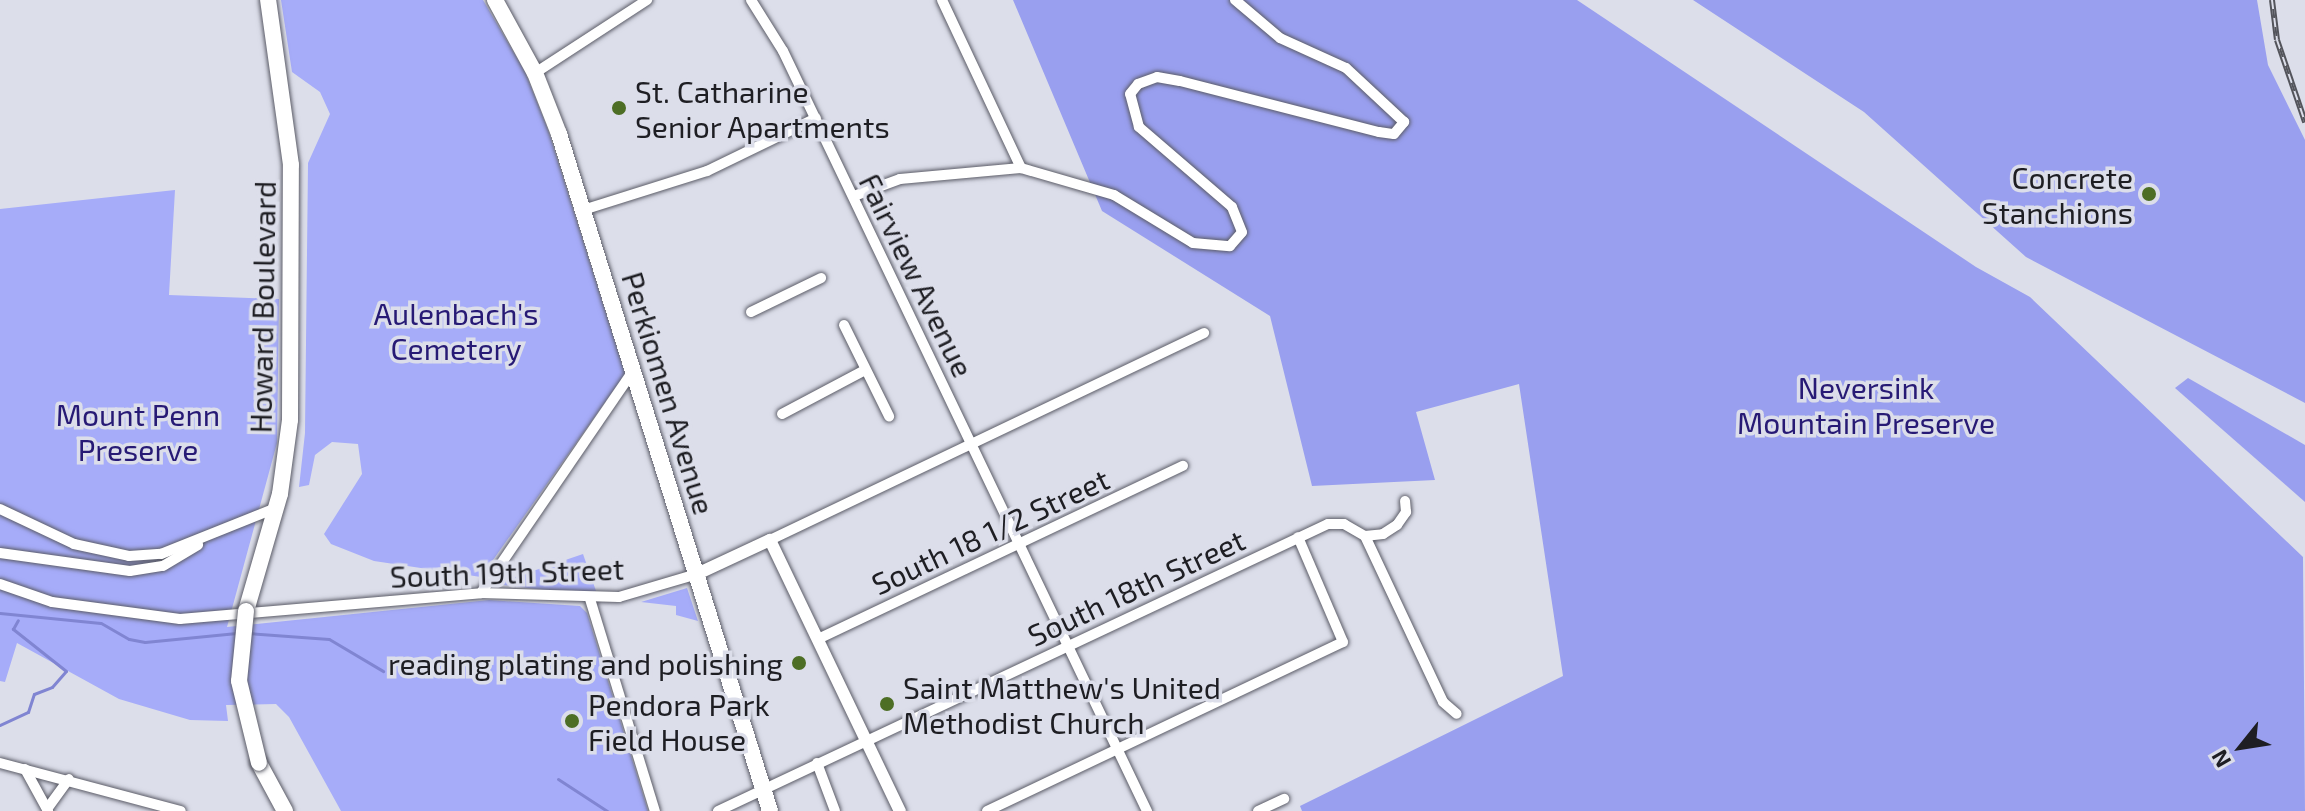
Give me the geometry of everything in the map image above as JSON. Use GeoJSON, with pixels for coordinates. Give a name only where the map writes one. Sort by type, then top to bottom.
{"type":"FeatureCollection","features":[{"type":"Feature","properties":{"kind":"main road","name":"Howard Boulevard"},"geometry":{"type":"LineString","coordinates":[[268,0],[292,180],[289,444],[276,508],[246,611],[239,681],[259,763],[285,811]]}},
{"type":"Feature","properties":{"kind":"main road","name":"Perkiomen Avenue"},"geometry":{"type":"LineString","coordinates":[[495,0],[535,73],[583,210],[770,811]]}},
{"type":"Feature","properties":{"kind":"street"},"geometry":{"type":"LineString","coordinates":[[535,73],[647,0]]}},
{"type":"Feature","properties":{"kind":"street","name":"Fairview Avenue"},"geometry":{"type":"LineString","coordinates":[[751,0],[783,51],[816,118],[1147,811]]}},
{"type":"Feature","properties":{"kind":"street"},"geometry":{"type":"LineString","coordinates":[[942,0],[1021,168]]}},
{"type":"Feature","properties":{"kind":"street"},"geometry":{"type":"LineString","coordinates":[[854,196],[900,179],[1021,168],[1114,195],[1193,243],[1230,246],[1242,232],[1228,201],[1139,127],[1130,94],[1138,84],[1169,79],[1363,130],[1394,134],[1402,130],[1400,115],[1378,103],[1346,68],[1280,38],[1235,0]]}},
{"type":"Feature","properties":{"kind":"street"},"geometry":{"type":"LineString","coordinates":[[583,210],[707,171],[816,118]]}},
{"type":"Feature","properties":{"kind":"street"},"geometry":{"type":"LineString","coordinates":[[751,312],[821,278]]}},
{"type":"Feature","properties":{"kind":"street"},"geometry":{"type":"LineString","coordinates":[[844,325],[889,416]]}},
{"type":"Feature","properties":{"kind":"street","name":"South 19th Street"},"geometry":{"type":"LineString","coordinates":[[0,584],[52,602],[180,619],[481,593],[590,599],[644,593],[697,574],[1204,333]]}},
{"type":"Feature","properties":{"kind":"street"},"geometry":{"type":"LineString","coordinates":[[782,414],[865,370]]}},
{"type":"Feature","properties":{"kind":"street"},"geometry":{"type":"LineString","coordinates":[[481,593],[633,371]]}},
{"type":"Feature","properties":{"kind":"street","name":"South 18 1/2 Street"},"geometry":{"type":"LineString","coordinates":[[818,639],[1183,466]]}},
{"type":"Feature","properties":{"kind":"street"},"geometry":{"type":"LineString","coordinates":[[1405,501],[1406,512],[1397,525],[1383,534],[1362,533],[1443,702],[1457,714]]}},
{"type":"Feature","properties":{"kind":"street"},"geometry":{"type":"LineString","coordinates":[[0,509],[105,554],[161,554],[206,539],[276,508]]}},
{"type":"Feature","properties":{"kind":"street","name":"South 18th Street"},"geometry":{"type":"LineString","coordinates":[[718,811],[1328,524],[1362,533]]}},
{"type":"Feature","properties":{"kind":"street"},"geometry":{"type":"LineString","coordinates":[[987,811],[1343,642],[1298,537]]}},
{"type":"Feature","properties":{"kind":"street"},"geometry":{"type":"LineString","coordinates":[[0,553],[130,571],[163,566],[206,539]]}},
{"type":"Feature","properties":{"kind":"street"},"geometry":{"type":"LineString","coordinates":[[770,540],[900,811]]}},
{"type":"Feature","properties":{"kind":"street"},"geometry":{"type":"LineString","coordinates":[[590,599],[655,811]]}},
{"type":"Feature","properties":{"kind":"street"},"geometry":{"type":"LineString","coordinates":[[0,763],[181,811]]}},
{"type":"Feature","properties":{"kind":"street"},"geometry":{"type":"LineString","coordinates":[[817,763],[835,811]]}},
{"type":"Feature","properties":{"kind":"street"},"geometry":{"type":"LineString","coordinates":[[25,769],[47,810],[69,779]]}},
{"type":"Feature","properties":{"kind":"street"},"geometry":{"type":"LineString","coordinates":[[1258,811],[1284,799]]}},
{"type":"Feature","properties":{"kind":"green space","name":"Aulenbach's Cemetery"},"geometry":{"type":"Polygon","coordinates":[[[281,0],[483,0],[525,72],[548,130],[625,374],[481,577],[374,561],[331,544],[324,534],[362,474],[358,444],[332,442],[315,455],[309,485],[299,487],[305,433],[308,163],[330,114],[320,92],[292,72],[281,0]]]}},
{"type":"Feature","properties":{"kind":"green space","name":"Neversink Mountain Preserve"},"geometry":{"type":"Polygon","coordinates":[[[1013,0],[1577,0],[1976,267],[2030,297],[2303,557],[2305,811],[1302,811],[1300,806],[1563,676],[1519,384],[1416,412],[1435,480],[1312,486],[1270,316],[1102,211],[1013,0]]]}},
{"type":"Feature","properties":{"kind":"green space"},"geometry":{"type":"Polygon","coordinates":[[[1693,0],[2257,0],[2268,65],[2305,140],[2305,403],[2026,257],[1864,112],[1693,0]]]}},
{"type":"Feature","properties":{"kind":"green space","name":"Mount Penn Preserve"},"geometry":{"type":"Polygon","coordinates":[[[175,190],[169,295],[279,299],[277,443],[227,627],[489,600],[580,606],[587,613],[648,811],[341,811],[289,717],[276,704],[226,705],[228,721],[190,720],[119,699],[17,643],[5,682],[0,681],[0,209],[175,190]]]}},
{"type":"Feature","properties":{"kind":"green space"},"geometry":{"type":"Polygon","coordinates":[[[2188,378],[2305,445],[2305,502],[2175,388],[2188,378]]]}},
{"type":"Feature","properties":{"kind":"green space"},"geometry":{"type":"Polygon","coordinates":[[[583,554],[596,591],[576,594],[495,584],[583,554]]]}},
{"type":"Feature","properties":{"kind":"green space"},"geometry":{"type":"Polygon","coordinates":[[[687,588],[698,621],[676,615],[676,606],[641,602],[687,588]]]}},
{"type":"Feature","properties":{"kind":"waterway"},"geometry":{"type":"LineString","coordinates":[[0,613],[101,623],[129,639],[145,642],[237,633]]}},
{"type":"Feature","properties":{"kind":"waterway"},"geometry":{"type":"LineString","coordinates":[[0,725],[28,712],[34,694],[52,687],[66,671],[13,629],[18,620]]}},
{"type":"Feature","properties":{"kind":"waterway"},"geometry":{"type":"LineString","coordinates":[[248,633],[329,639],[383,671]]}},
{"type":"Feature","properties":{"kind":"waterway"},"geometry":{"type":"LineString","coordinates":[[558,779],[607,811]]}},
{"type":"Feature","properties":{"kind":"railway"},"geometry":{"type":"LineString","coordinates":[[2272,0],[2277,40],[2305,122]]}},
{"type":"Feature","properties":{"kind":"place","name":"St. Catharine Senior Apartments"},"geometry":{"type":"Point","coordinates":[619,108]}},
{"type":"Feature","properties":{"kind":"place","name":"Concrete Stanchions"},"geometry":{"type":"Point","coordinates":[2149,194]}},
{"type":"Feature","properties":{"kind":"place","name":"reading plating and polishing"},"geometry":{"type":"Point","coordinates":[799,663]}},
{"type":"Feature","properties":{"kind":"place","name":"Saint Matthew's United Methodist Church"},"geometry":{"type":"Point","coordinates":[887,704]}},
{"type":"Feature","properties":{"kind":"place","name":"Pendora Park Field House"},"geometry":{"type":"Point","coordinates":[572,721]}}]}
